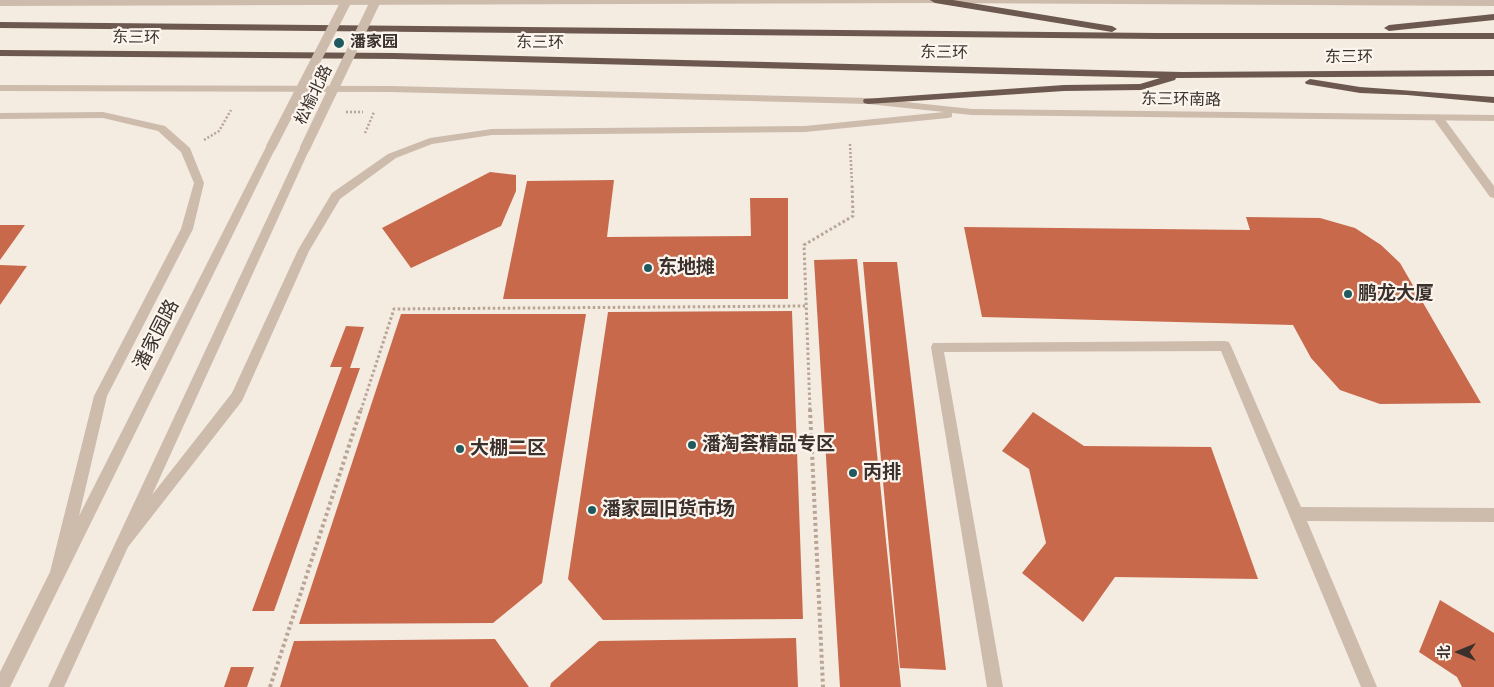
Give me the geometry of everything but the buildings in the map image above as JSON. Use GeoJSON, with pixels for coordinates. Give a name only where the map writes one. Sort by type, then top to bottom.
{"type":"FeatureCollection","features":[{"type":"Feature","properties":{"kind":"highway"},"geometry":{"type":"LineString","coordinates":[[934,0],[1157,36]]}},
{"type":"Feature","properties":{"kind":"highway"},"geometry":{"type":"LineString","coordinates":[[1314,35],[1494,18]]}},
{"type":"Feature","properties":{"kind":"highway","name":"东三环"},"geometry":{"type":"LineString","coordinates":[[0,25],[1157,36],[1494,36]]}},
{"type":"Feature","properties":{"kind":"highway","name":"东三环"},"geometry":{"type":"LineString","coordinates":[[0,53],[272,55]]}},
{"type":"Feature","properties":{"kind":"highway"},"geometry":{"type":"LineString","coordinates":[[272,55],[394,56]]}},
{"type":"Feature","properties":{"kind":"highway","name":"东三环"},"geometry":{"type":"LineString","coordinates":[[394,56],[1182,75],[1494,73]]}},
{"type":"Feature","properties":{"kind":"highway"},"geometry":{"type":"LineString","coordinates":[[868,100],[1064,88],[1141,87],[1182,75]]}},
{"type":"Feature","properties":{"kind":"highway"},"geometry":{"type":"LineString","coordinates":[[1273,75],[1360,90],[1407,92],[1494,100]]}},
{"type":"Feature","properties":{"kind":"street","name":"潘家园路"},"geometry":{"type":"LineString","coordinates":[[1,687],[346,0]]}},
{"type":"Feature","properties":{"kind":"street","name":"松榆北路"},"geometry":{"type":"LineString","coordinates":[[124,542],[305,148],[376,0]]}},
{"type":"Feature","properties":{"kind":"street"},"geometry":{"type":"LineString","coordinates":[[0,3],[934,0],[1494,3]]}},
{"type":"Feature","properties":{"kind":"street","name":"东三环南路"},"geometry":{"type":"LineString","coordinates":[[0,88],[390,89],[868,100],[972,112],[1439,119],[1494,118]]}},
{"type":"Feature","properties":{"kind":"street"},"geometry":{"type":"LineString","coordinates":[[56,687],[124,542],[237,397],[304,250],[336,196],[392,156],[430,141],[492,132],[805,129],[972,112]]}},
{"type":"Feature","properties":{"kind":"street"},"geometry":{"type":"LineString","coordinates":[[0,116],[103,115],[161,128],[186,150],[199,183],[187,229],[101,396],[56,580]]}},
{"type":"Feature","properties":{"kind":"street"},"geometry":{"type":"LineString","coordinates":[[1439,119],[1494,194]]}},
{"type":"Feature","properties":{"kind":"street"},"geometry":{"type":"LineString","coordinates":[[995,687],[937,347],[1225,346],[1369,687]]}},
{"type":"Feature","properties":{"kind":"street"},"geometry":{"type":"LineString","coordinates":[[1297,514],[1494,515]]}},
{"type":"Feature","properties":{"kind":"path"},"geometry":{"type":"LineString","coordinates":[[365,133],[374,112]]}},
{"type":"Feature","properties":{"kind":"path"},"geometry":{"type":"LineString","coordinates":[[823,687],[805,306],[804,245],[853,216],[849,126]]}},
{"type":"Feature","properties":{"kind":"path"},"geometry":{"type":"LineString","coordinates":[[270,687],[394,309],[805,306]]}},
{"type":"Feature","properties":{"kind":"place","name":"潘家园"},"geometry":{"type":"Point","coordinates":[339,43]}},
{"type":"Feature","properties":{"kind":"place","name":"东地摊"},"geometry":{"type":"Point","coordinates":[648,268]}},
{"type":"Feature","properties":{"kind":"place","name":"鹏龙大厦"},"geometry":{"type":"Point","coordinates":[1348,294]}},
{"type":"Feature","properties":{"kind":"place","name":"潘淘荟精品专区"},"geometry":{"type":"Point","coordinates":[692,445]}},
{"type":"Feature","properties":{"kind":"place","name":"大棚二区"},"geometry":{"type":"Point","coordinates":[460,449]}},
{"type":"Feature","properties":{"kind":"place","name":"丙排"},"geometry":{"type":"Point","coordinates":[853,473]}},
{"type":"Feature","properties":{"kind":"place","name":"潘家园旧货市场"},"geometry":{"type":"Point","coordinates":[592,510]}}]}
